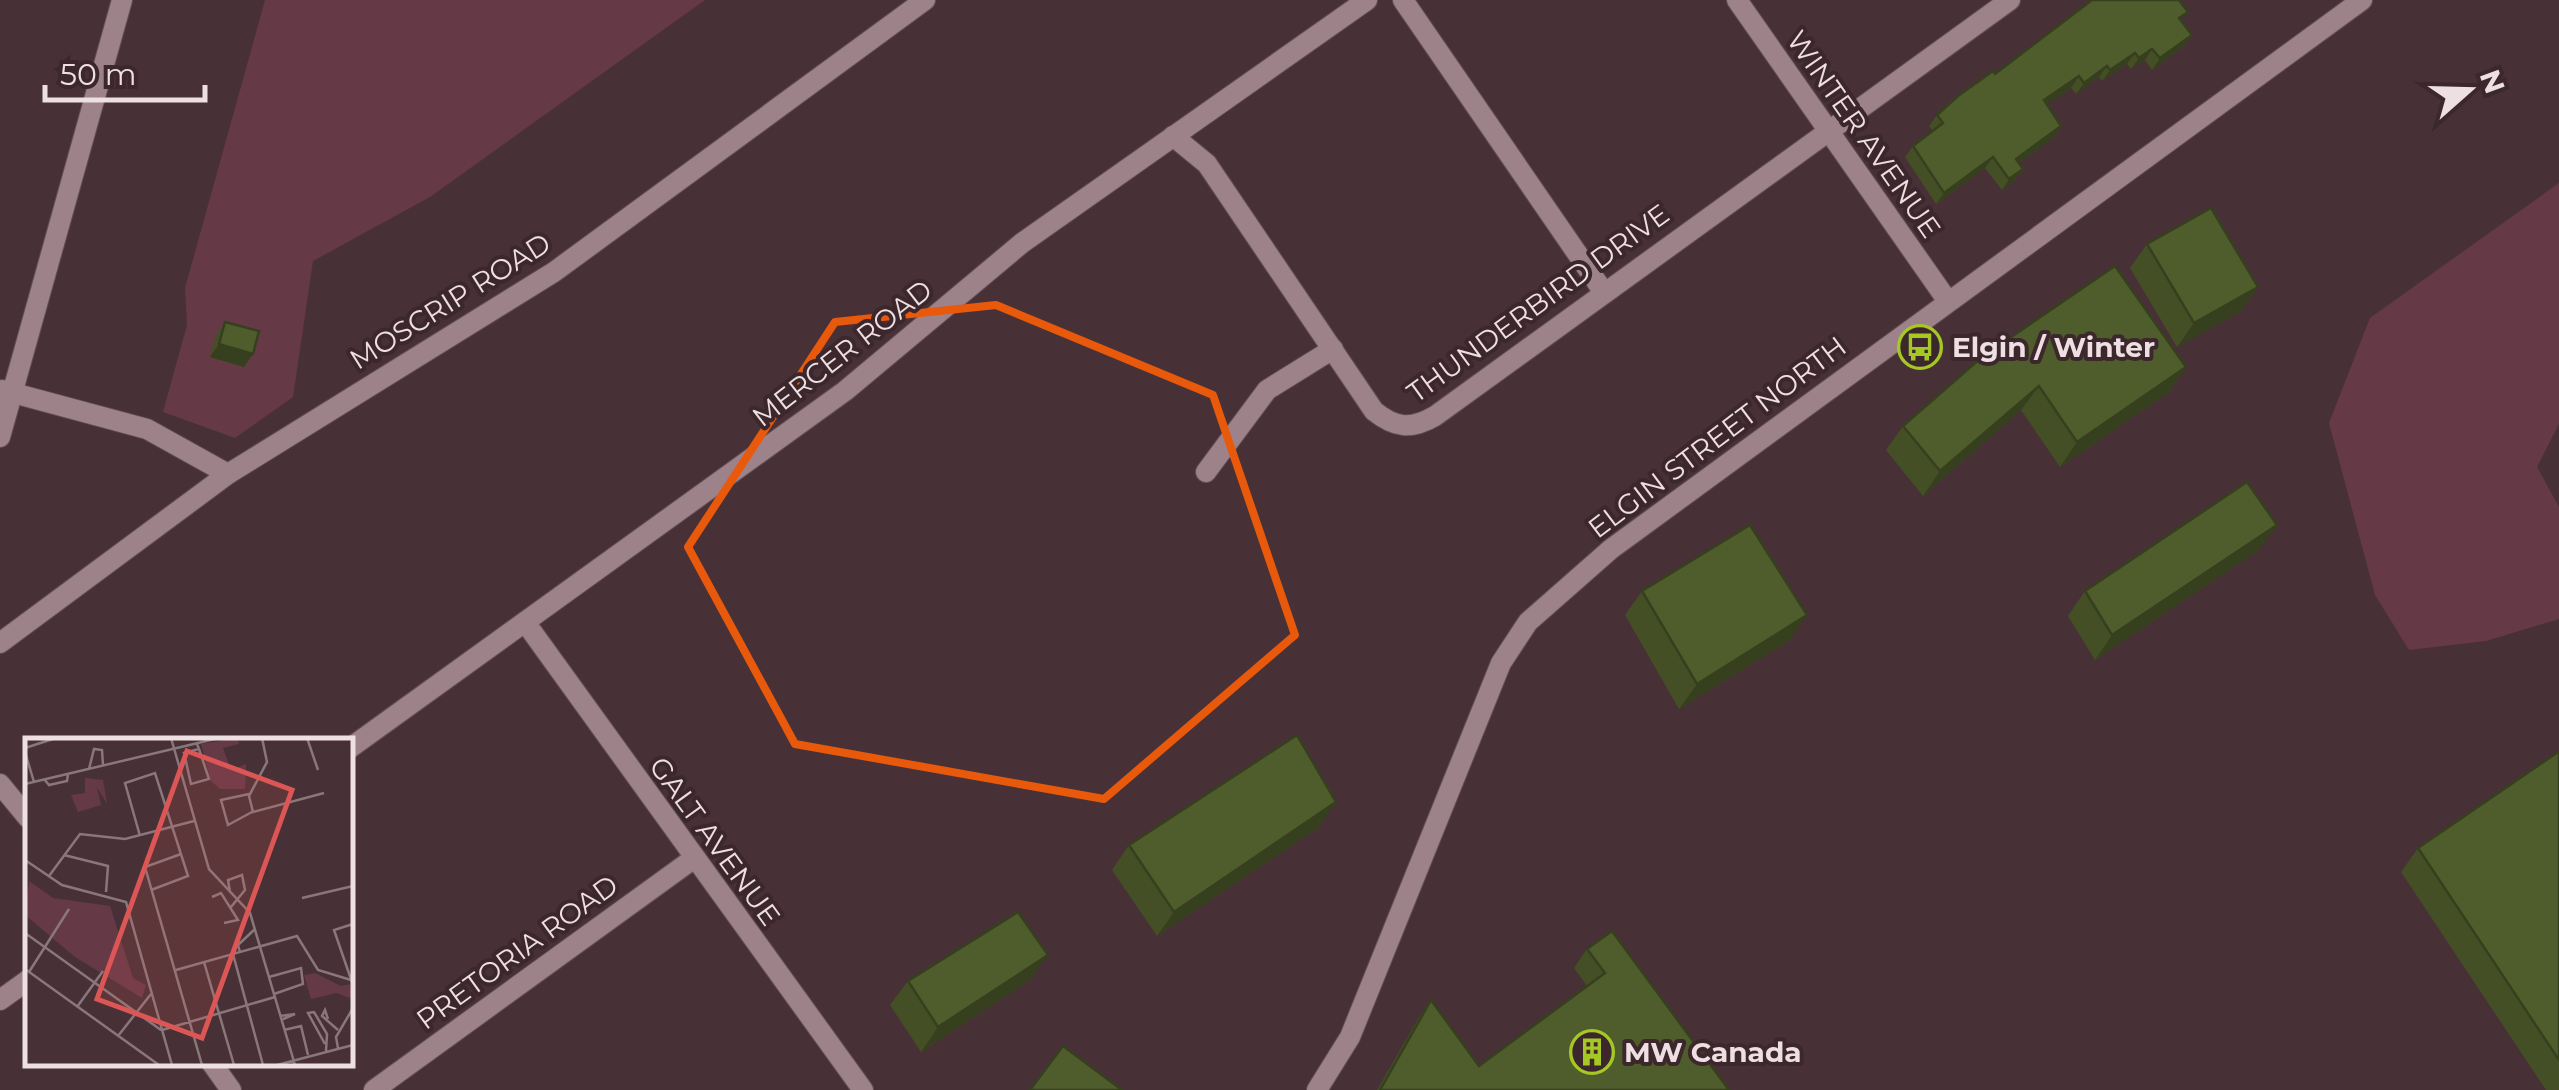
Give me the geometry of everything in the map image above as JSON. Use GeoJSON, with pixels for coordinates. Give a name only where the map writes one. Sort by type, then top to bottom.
{"type":"FeatureCollection","features":[{"type":"Feature","properties":{"kind":"street"},"geometry":{"type":"LineString","coordinates":[[0,437],[6,391],[122,0]]}},
{"type":"Feature","properties":{"kind":"street","name":"MOSCRIP ROAD"},"geometry":{"type":"LineString","coordinates":[[0,642],[228,474],[540,281],[925,0]]}},
{"type":"Feature","properties":{"kind":"street","name":"MERCER ROAD"},"geometry":{"type":"LineString","coordinates":[[352,747],[845,390],[1022,243],[1367,0]]}},
{"type":"Feature","properties":{"kind":"street"},"geometry":{"type":"LineString","coordinates":[[1404,0],[1603,290]]}},
{"type":"Feature","properties":{"kind":"street","name":"WINTER AVENUE"},"geometry":{"type":"LineString","coordinates":[[1736,0],[1947,300]]}},
{"type":"Feature","properties":{"kind":"street","name":"THUNDERBIRD DRIVE"},"geometry":{"type":"LineString","coordinates":[[1174,136],[1207,164],[1374,411],[1389,424],[1408,427],[1435,416],[1603,290],[2010,0]]}},
{"type":"Feature","properties":{"kind":"street","name":"ELGIN STREET NORTH"},"geometry":{"type":"LineString","coordinates":[[1317,1090],[1350,1038],[1501,664],[1528,622],[1610,549],[2362,0]]}},
{"type":"Feature","properties":{"kind":"street"},"geometry":{"type":"LineString","coordinates":[[1206,472],[1267,390],[1334,349]]}},
{"type":"Feature","properties":{"kind":"street"},"geometry":{"type":"LineString","coordinates":[[6,391],[147,429],[228,474]]}},
{"type":"Feature","properties":{"kind":"street","name":"GALT AVENUE"},"geometry":{"type":"LineString","coordinates":[[526,622],[862,1090]]}},
{"type":"Feature","properties":{"kind":"street"},"geometry":{"type":"LineString","coordinates":[[0,784],[25,814]]}},
{"type":"Feature","properties":{"kind":"street","name":"PRETORIA ROAD"},"geometry":{"type":"LineString","coordinates":[[374,1090],[693,859]]}},
{"type":"Feature","properties":{"kind":"street"},"geometry":{"type":"LineString","coordinates":[[0,1000],[25,982]]}},
{"type":"Feature","properties":{"kind":"street"},"geometry":{"type":"LineString","coordinates":[[213,1065],[231,1090]]}},
{"type":"Feature","properties":{"kind":"highlighted area"},"geometry":{"type":"Polygon","coordinates":[[[996,305],[1213,395],[1295,635],[1104,799],[795,744],[688,547],[835,322],[996,305]]]}},
{"type":"Feature","properties":{"kind":"shaded area"},"geometry":{"type":"Polygon","coordinates":[[[265,0],[705,0],[430,197],[313,261],[293,397],[235,438],[163,412],[187,325],[185,288],[265,0]]]}},
{"type":"Feature","properties":{"kind":"shaded area"},"geometry":{"type":"Polygon","coordinates":[[[2559,183],[2559,424],[2537,467],[2559,507],[2559,619],[2486,641],[2409,650],[2375,595],[2329,423],[2370,318],[2559,183]]]}},
{"type":"Feature","properties":{"kind":"building"},"geometry":{"type":"Polygon","coordinates":[[[2092,0],[2179,0],[2188,12],[2179,18],[2192,35],[2160,58],[2152,49],[2139,58],[2135,53],[2110,70],[2107,66],[2084,83],[2079,76],[2044,100],[2061,126],[2016,159],[2023,169],[2009,179],[1993,157],[1944,193],[1913,146],[1943,123],[1937,115],[1958,96],[1993,71],[1995,74],[2092,0]]]}},
{"type":"Feature","properties":{"kind":"building"},"geometry":{"type":"Polygon","coordinates":[[[2211,208],[2258,287],[2194,323],[2147,244],[2211,208]]]}},
{"type":"Feature","properties":{"kind":"building"},"geometry":{"type":"Polygon","coordinates":[[[2115,266],[2186,367],[2077,442],[2039,386],[1940,471],[1903,426],[1982,357],[2115,266]]]}},
{"type":"Feature","properties":{"kind":"building"},"geometry":{"type":"Polygon","coordinates":[[[225,322],[259,331],[253,354],[219,344],[225,322]]]}},
{"type":"Feature","properties":{"kind":"building"},"geometry":{"type":"Polygon","coordinates":[[[2247,482],[2277,525],[2112,635],[2085,591],[2247,482]]]}},
{"type":"Feature","properties":{"kind":"building"},"geometry":{"type":"Polygon","coordinates":[[[1750,525],[1807,615],[1697,684],[1642,591],[1750,525]]]}},
{"type":"Feature","properties":{"kind":"building"},"geometry":{"type":"Polygon","coordinates":[[[1297,735],[1336,802],[1174,912],[1129,845],[1297,735]]]}},
{"type":"Feature","properties":{"kind":"building"},"geometry":{"type":"Polygon","coordinates":[[[2559,754],[2559,1060],[2418,848],[2559,754]]]}},
{"type":"Feature","properties":{"kind":"building"},"geometry":{"type":"Polygon","coordinates":[[[1018,912],[1048,955],[938,1027],[908,981],[1018,912]]]}},
{"type":"Feature","properties":{"kind":"building","name":"MW Canada"},"geometry":{"type":"Polygon","coordinates":[[[1612,931],[1729,1090],[1380,1090],[1431,1000],[1479,1066],[1605,973],[1587,949],[1612,931]]]}},
{"type":"Feature","properties":{"kind":"building"},"geometry":{"type":"Polygon","coordinates":[[[1063,1046],[1122,1090],[1030,1090],[1063,1046]]]}},
{"type":"Feature","properties":{"kind":"place","name":"Elgin / Winter"},"geometry":{"type":"Point","coordinates":[1920,347]}},
{"type":"Feature","properties":{"kind":"place","name":"MW Canada"},"geometry":{"type":"Point","coordinates":[1592,1052]}}]}
